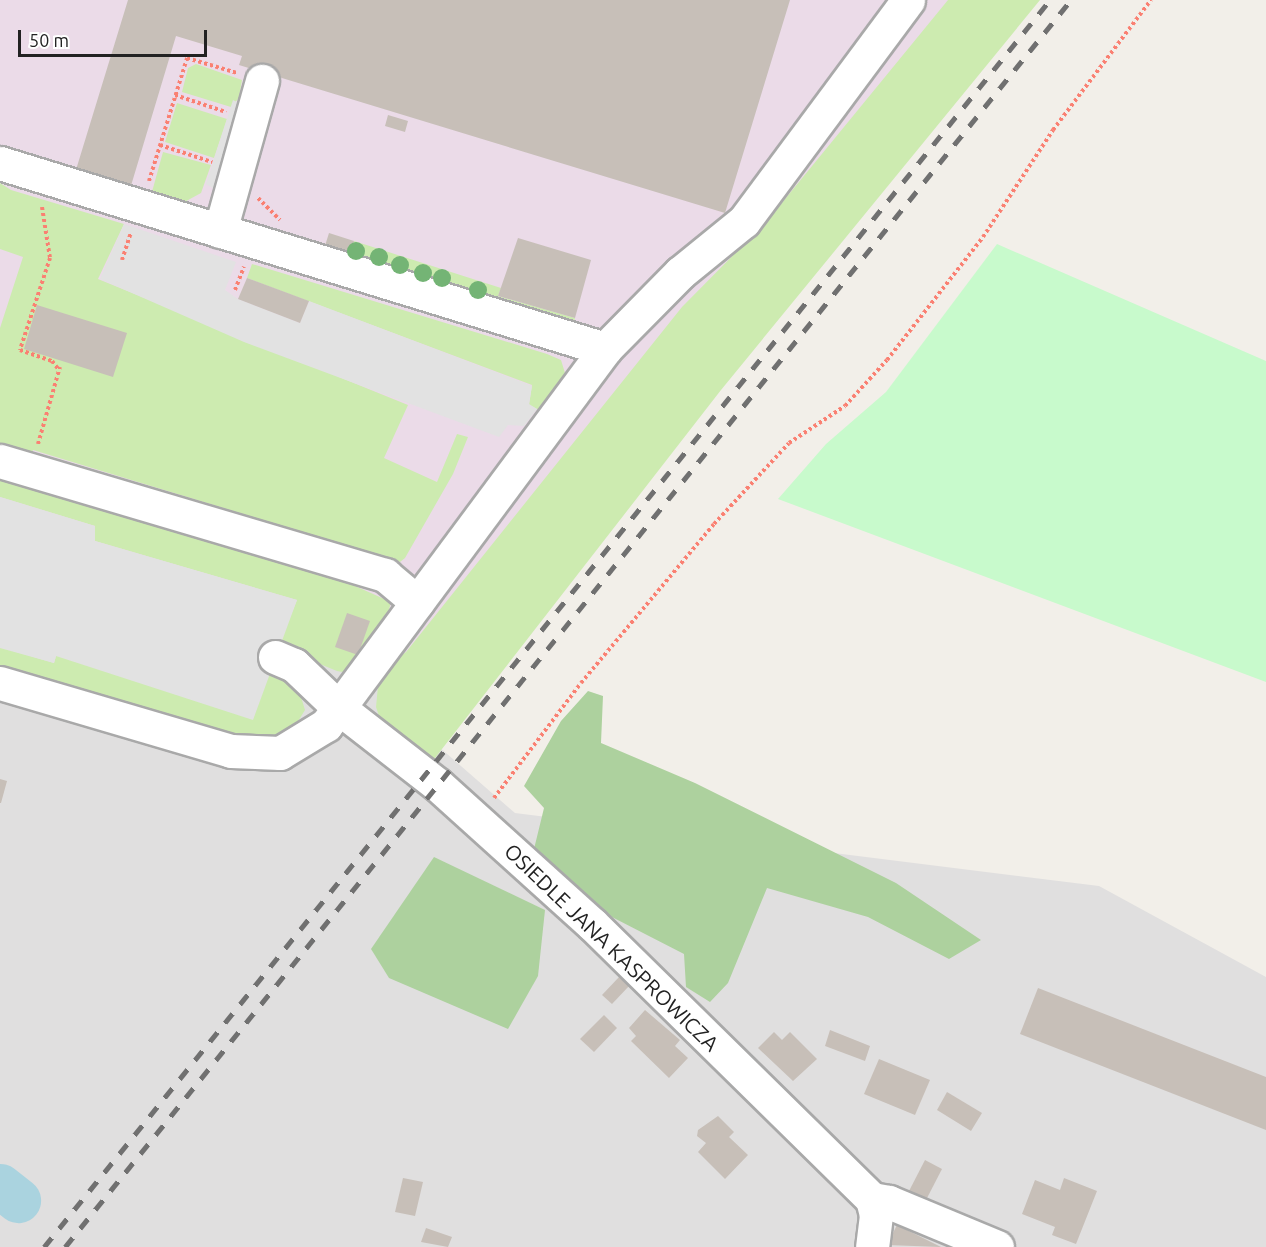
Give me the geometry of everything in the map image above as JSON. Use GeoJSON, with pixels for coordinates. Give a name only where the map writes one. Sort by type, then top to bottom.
{"type":"FeatureCollection","features":[{"type":"Feature","properties":{"kind":"street"},"geometry":{"type":"LineString","coordinates":[[0,683],[231,751],[280,753],[326,725],[605,350],[680,273],[744,221],[908,0]]}},
{"type":"Feature","properties":{"kind":"street"},"geometry":{"type":"LineString","coordinates":[[220,231],[262,81]]}},
{"type":"Feature","properties":{"kind":"street"},"geometry":{"type":"LineString","coordinates":[[0,163],[137,216],[220,231],[605,350]]}},
{"type":"Feature","properties":{"kind":"street"},"geometry":{"type":"LineString","coordinates":[[0,461],[385,576],[417,602]]}},
{"type":"Feature","properties":{"kind":"street","name":"OSIEDLE JANA KASPROWICZA"},"geometry":{"type":"LineString","coordinates":[[275,657],[294,665],[339,708],[477,820],[592,924],[872,1199],[890,1202],[997,1247]]}},
{"type":"Feature","properties":{"kind":"street"},"geometry":{"type":"LineString","coordinates":[[872,1199],[876,1215],[872,1247]]}},
{"type":"Feature","properties":{"kind":"path"},"geometry":{"type":"LineString","coordinates":[[477,820],[581,683],[714,524],[789,443],[845,406],[887,360],[983,237],[1053,130],[1151,0]]}},
{"type":"Feature","properties":{"kind":"path"},"geometry":{"type":"LineString","coordinates":[[122,260],[187,57],[262,81]]}},
{"type":"Feature","properties":{"kind":"path"},"geometry":{"type":"LineString","coordinates":[[175,95],[229,112]]}},
{"type":"Feature","properties":{"kind":"path"},"geometry":{"type":"LineString","coordinates":[[45,194],[41,206],[50,258],[20,350],[52,361],[59,370]]}},
{"type":"Feature","properties":{"kind":"shaded area"},"geometry":{"type":"Polygon","coordinates":[[[0,0],[415,726],[515,813],[1099,886],[1266,977],[1266,1247],[0,1247],[0,0]]]}},
{"type":"Feature","properties":{"kind":"shaded area"},"geometry":{"type":"Polygon","coordinates":[[[0,0],[971,0],[401,686],[284,632],[249,732],[0,658],[0,0]]]}},
{"type":"Feature","properties":{"kind":"shaded area"},"geometry":{"type":"Polygon","coordinates":[[[233,100],[246,107],[219,192],[206,184],[233,100]]]}},
{"type":"Feature","properties":{"kind":"shaded area"},"geometry":{"type":"Polygon","coordinates":[[[124,224],[236,262],[225,290],[238,299],[300,323],[309,301],[532,386],[529,404],[537,409],[524,426],[508,425],[499,437],[244,342],[100,279],[124,224]]]}},
{"type":"Feature","properties":{"kind":"shaded area"},"geometry":{"type":"Polygon","coordinates":[[[0,497],[95,526],[95,541],[297,600],[253,720],[56,656],[54,663],[0,648],[0,497]]]}},
{"type":"Feature","properties":{"kind":"green space"},"geometry":{"type":"Polygon","coordinates":[[[948,0],[1040,0],[721,390],[428,767],[382,725],[376,707],[378,686],[390,664],[406,652],[682,307],[767,221],[948,0]]]}},
{"type":"Feature","properties":{"kind":"green space"},"geometry":{"type":"Polygon","coordinates":[[[196,64],[242,80],[239,98],[231,107],[182,92],[188,68],[196,64]]]}},
{"type":"Feature","properties":{"kind":"green space"},"geometry":{"type":"Polygon","coordinates":[[[177,103],[227,119],[214,158],[165,142],[177,103]]]}},
{"type":"Feature","properties":{"kind":"green space"},"geometry":{"type":"Polygon","coordinates":[[[163,152],[211,165],[201,193],[179,205],[150,199],[163,152]]]}},
{"type":"Feature","properties":{"kind":"green space"},"geometry":{"type":"Polygon","coordinates":[[[0,183],[11,190],[124,224],[98,279],[408,405],[384,458],[437,482],[457,434],[468,437],[453,474],[405,558],[400,562],[33,450],[30,458],[0,450],[0,328],[23,257],[0,249],[0,183]]]}},
{"type":"Feature","properties":{"kind":"green space"},"geometry":{"type":"Polygon","coordinates":[[[354,241],[501,288],[498,296],[575,318],[572,328],[348,260],[354,241]]]}},
{"type":"Feature","properties":{"kind":"green space"},"geometry":{"type":"Polygon","coordinates":[[[997,244],[1266,361],[1266,682],[778,499],[826,444],[886,392],[997,244]]]}},
{"type":"Feature","properties":{"kind":"green space"},"geometry":{"type":"Polygon","coordinates":[[[252,264],[547,354],[561,360],[565,373],[539,410],[529,405],[532,385],[247,278],[252,264]]]}},
{"type":"Feature","properties":{"kind":"green space"},"geometry":{"type":"Polygon","coordinates":[[[0,474],[344,575],[344,581],[391,602],[389,610],[348,673],[337,671],[278,647],[297,600],[95,541],[95,526],[0,497],[0,474]]]}},
{"type":"Feature","properties":{"kind":"green space"},"geometry":{"type":"Polygon","coordinates":[[[0,647],[54,663],[56,656],[273,664],[297,684],[305,710],[289,736],[251,741],[0,667],[0,647]]]}},
{"type":"Feature","properties":{"kind":"green space"},"geometry":{"type":"Polygon","coordinates":[[[588,691],[603,696],[601,743],[695,783],[896,883],[981,940],[949,959],[868,917],[767,888],[728,983],[710,1002],[686,987],[684,954],[608,915],[562,880],[534,849],[544,808],[524,786],[561,721],[588,691]]]}},
{"type":"Feature","properties":{"kind":"green space"},"geometry":{"type":"Polygon","coordinates":[[[434,857],[545,910],[538,976],[508,1029],[389,978],[371,949],[434,857]]]}},
{"type":"Feature","properties":{"kind":"building"},"geometry":{"type":"Polygon","coordinates":[[[128,0],[790,0],[725,213],[239,65],[242,56],[176,36],[130,189],[75,173],[128,0]]]}},
{"type":"Feature","properties":{"kind":"building"},"geometry":{"type":"Polygon","coordinates":[[[388,115],[408,121],[405,132],[385,126],[388,115]]]}},
{"type":"Feature","properties":{"kind":"building"},"geometry":{"type":"Polygon","coordinates":[[[329,233],[354,241],[348,260],[323,252],[329,233]]]}},
{"type":"Feature","properties":{"kind":"building"},"geometry":{"type":"Polygon","coordinates":[[[518,238],[591,260],[575,318],[498,296],[518,238]]]}},
{"type":"Feature","properties":{"kind":"building"},"geometry":{"type":"Polygon","coordinates":[[[247,278],[309,301],[300,323],[238,299],[247,278]]]}},
{"type":"Feature","properties":{"kind":"building"},"geometry":{"type":"Polygon","coordinates":[[[37,305],[127,333],[113,377],[24,349],[37,305]]]}},
{"type":"Feature","properties":{"kind":"building"},"geometry":{"type":"Polygon","coordinates":[[[347,613],[370,621],[358,655],[335,647],[347,613]]]}},
{"type":"Feature","properties":{"kind":"building"},"geometry":{"type":"Polygon","coordinates":[[[0,779],[7,781],[1,803],[0,803],[0,779]]]}},
{"type":"Feature","properties":{"kind":"building"},"geometry":{"type":"Polygon","coordinates":[[[620,976],[630,985],[612,1004],[602,995],[620,976]]]}},
{"type":"Feature","properties":{"kind":"building"},"geometry":{"type":"Polygon","coordinates":[[[1038,988],[1266,1077],[1266,1130],[1020,1034],[1038,988]]]}},
{"type":"Feature","properties":{"kind":"building"},"geometry":{"type":"Polygon","coordinates":[[[645,1010],[680,1040],[675,1046],[688,1058],[669,1078],[631,1041],[636,1036],[629,1028],[645,1010]]]}},
{"type":"Feature","properties":{"kind":"building"},"geometry":{"type":"Polygon","coordinates":[[[604,1015],[617,1028],[594,1052],[580,1039],[604,1015]]]}},
{"type":"Feature","properties":{"kind":"building"},"geometry":{"type":"Polygon","coordinates":[[[830,1030],[870,1046],[865,1061],[825,1046],[830,1030]]]}},
{"type":"Feature","properties":{"kind":"building"},"geometry":{"type":"Polygon","coordinates":[[[774,1032],[782,1040],[790,1032],[817,1059],[793,1081],[758,1048],[774,1032]]]}},
{"type":"Feature","properties":{"kind":"building"},"geometry":{"type":"Polygon","coordinates":[[[879,1059],[930,1080],[915,1115],[864,1094],[879,1059]]]}},
{"type":"Feature","properties":{"kind":"building"},"geometry":{"type":"Polygon","coordinates":[[[947,1092],[982,1113],[971,1131],[937,1110],[947,1092]]]}},
{"type":"Feature","properties":{"kind":"building"},"geometry":{"type":"Polygon","coordinates":[[[718,1116],[734,1132],[729,1137],[748,1155],[725,1179],[698,1152],[706,1143],[697,1136],[698,1130],[718,1116]]]}},
{"type":"Feature","properties":{"kind":"building"},"geometry":{"type":"Polygon","coordinates":[[[925,1160],[942,1169],[926,1200],[909,1191],[925,1160]]]}},
{"type":"Feature","properties":{"kind":"building"},"geometry":{"type":"Polygon","coordinates":[[[403,1178],[423,1182],[415,1216],[395,1212],[403,1178]]]}},
{"type":"Feature","properties":{"kind":"building"},"geometry":{"type":"Polygon","coordinates":[[[1064,1178],[1097,1191],[1076,1244],[1052,1235],[1055,1227],[1022,1214],[1035,1180],[1060,1190],[1064,1178]]]}},
{"type":"Feature","properties":{"kind":"building"},"geometry":{"type":"Polygon","coordinates":[[[897,1225],[941,1247],[887,1245],[897,1225]]]}},
{"type":"Feature","properties":{"kind":"building"},"geometry":{"type":"Polygon","coordinates":[[[426,1228],[452,1237],[448,1247],[421,1242],[426,1228]]]}},
{"type":"Feature","properties":{"kind":"waterway"},"geometry":{"type":"LineString","coordinates":[[0,1186],[18,1200]]}},
{"type":"Feature","properties":{"kind":"railway"},"geometry":{"type":"LineString","coordinates":[[44,1247],[1050,0]]}},
{"type":"Feature","properties":{"kind":"railway"},"geometry":{"type":"LineString","coordinates":[[65,1247],[1071,0]]}}]}
